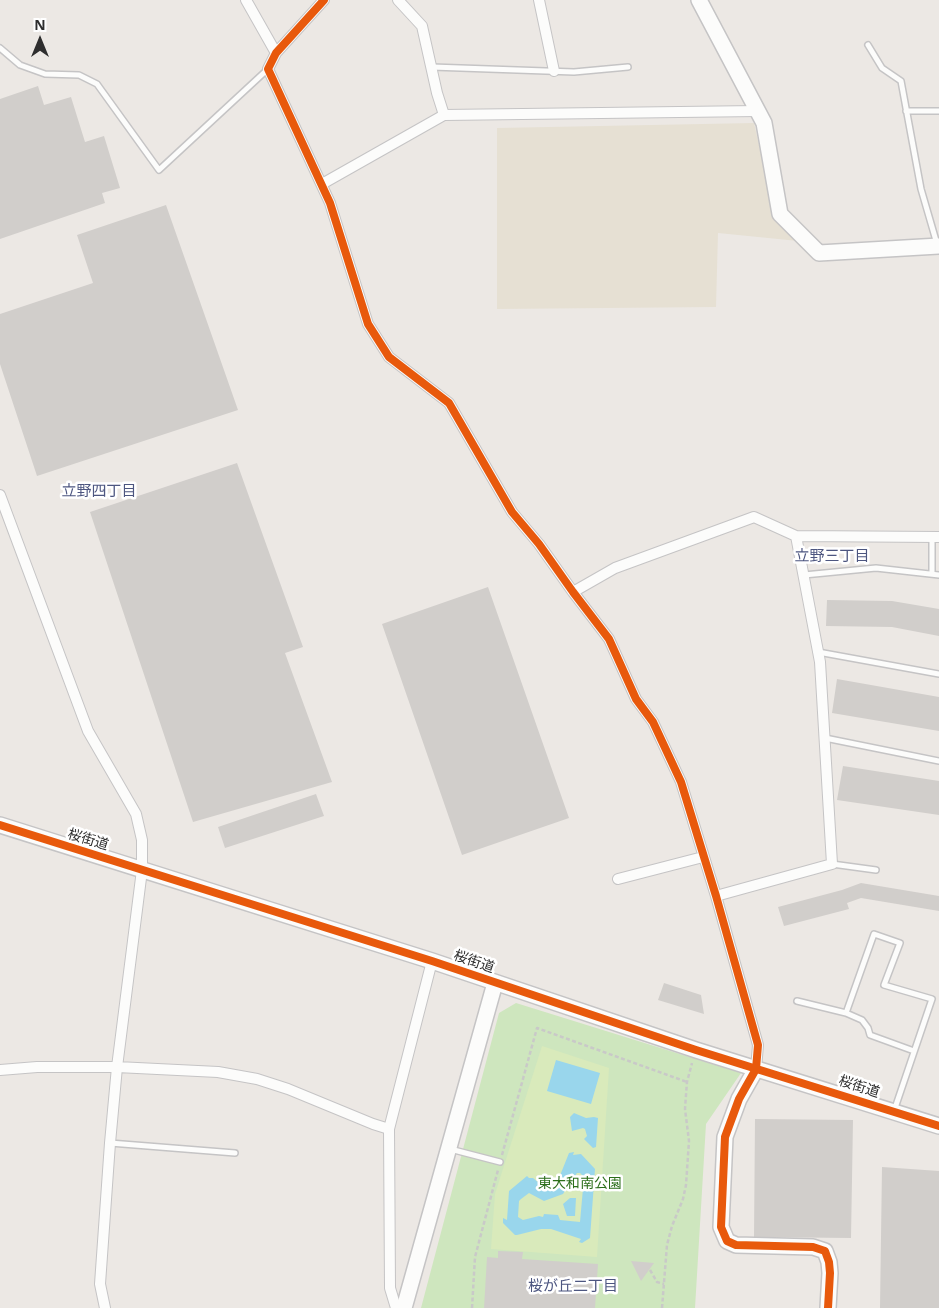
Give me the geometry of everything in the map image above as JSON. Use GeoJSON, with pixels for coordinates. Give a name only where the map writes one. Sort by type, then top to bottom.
{"type":"FeatureCollection","features":[{"type":"Feature","properties":{"kind":"street"},"geometry":{"type":"LineString","coordinates":[[246,0],[276,53]]}},
{"type":"Feature","properties":{"kind":"street"},"geometry":{"type":"LineString","coordinates":[[324,0],[276,53],[268,69],[330,203],[368,324],[389,357],[449,403],[512,512],[539,544],[572,592],[608,639],[636,699],[653,722],[681,782],[758,1044],[756,1069],[739,1099],[725,1137],[720,1227],[727,1241],[736,1245],[813,1247],[824,1251],[829,1262],[828,1308]]}},
{"type":"Feature","properties":{"kind":"street"},"geometry":{"type":"LineString","coordinates":[[398,0],[422,26],[437,93],[444,115]]}},
{"type":"Feature","properties":{"kind":"street"},"geometry":{"type":"LineString","coordinates":[[539,0],[554,71]]}},
{"type":"Feature","properties":{"kind":"street"},"geometry":{"type":"LineString","coordinates":[[699,0],[764,123],[780,214],[819,253],[939,246]]}},
{"type":"Feature","properties":{"kind":"street"},"geometry":{"type":"LineString","coordinates":[[322,184],[444,115],[758,111]]}},
{"type":"Feature","properties":{"kind":"street"},"geometry":{"type":"LineString","coordinates":[[0,495],[88,731],[136,814],[142,840],[142,870],[117,1067],[110,1143],[100,1284],[105,1308]]}},
{"type":"Feature","properties":{"kind":"street"},"geometry":{"type":"LineString","coordinates":[[572,592],[615,568],[754,517],[796,536],[935,537]]}},
{"type":"Feature","properties":{"kind":"street"},"geometry":{"type":"LineString","coordinates":[[716,896],[832,864],[818,652],[796,536]]}},
{"type":"Feature","properties":{"kind":"street","name":"桜街道"},"geometry":{"type":"LineString","coordinates":[[0,826],[432,961],[696,1050],[939,1126]]}},
{"type":"Feature","properties":{"kind":"street"},"geometry":{"type":"LineString","coordinates":[[618,879],[703,856]]}},
{"type":"Feature","properties":{"kind":"street"},"geometry":{"type":"LineString","coordinates":[[396,1308],[390,1288],[389,1129],[432,961]]}},
{"type":"Feature","properties":{"kind":"street"},"geometry":{"type":"LineString","coordinates":[[404,1308],[495,983]]}},
{"type":"Feature","properties":{"kind":"street"},"geometry":{"type":"LineString","coordinates":[[0,1070],[37,1067],[117,1067],[218,1072],[257,1079],[288,1089],[389,1129]]}},
{"type":"Feature","properties":{"kind":"lane"},"geometry":{"type":"LineString","coordinates":[[868,45],[882,68],[901,81],[921,189],[939,246]]}},
{"type":"Feature","properties":{"kind":"lane"},"geometry":{"type":"LineString","coordinates":[[0,48],[20,66],[45,74],[79,75],[97,84],[159,170],[268,69]]}},
{"type":"Feature","properties":{"kind":"lane"},"geometry":{"type":"LineString","coordinates":[[432,67],[574,72],[628,67]]}},
{"type":"Feature","properties":{"kind":"lane"},"geometry":{"type":"LineString","coordinates":[[906,111],[939,110]]}},
{"type":"Feature","properties":{"kind":"lane"},"geometry":{"type":"LineString","coordinates":[[932,574],[935,537]]}},
{"type":"Feature","properties":{"kind":"lane"},"geometry":{"type":"LineString","coordinates":[[804,575],[876,568],[939,575]]}},
{"type":"Feature","properties":{"kind":"lane"},"geometry":{"type":"LineString","coordinates":[[818,652],[939,674]]}},
{"type":"Feature","properties":{"kind":"lane"},"geometry":{"type":"LineString","coordinates":[[824,738],[939,761]]}},
{"type":"Feature","properties":{"kind":"lane"},"geometry":{"type":"LineString","coordinates":[[832,864],[876,870]]}},
{"type":"Feature","properties":{"kind":"lane"},"geometry":{"type":"LineString","coordinates":[[846,1013],[874,934],[900,943],[884,985],[932,999],[894,1112]]}},
{"type":"Feature","properties":{"kind":"lane"},"geometry":{"type":"LineString","coordinates":[[797,1001],[846,1013],[862,1020],[868,1028],[870,1035],[914,1051]]}},
{"type":"Feature","properties":{"kind":"lane"},"geometry":{"type":"LineString","coordinates":[[110,1143],[235,1153]]}},
{"type":"Feature","properties":{"kind":"lane"},"geometry":{"type":"LineString","coordinates":[[448,1148],[500,1162]]}},
{"type":"Feature","properties":{"kind":"path"},"geometry":{"type":"LineString","coordinates":[[472,1308],[475,1257],[537,1028],[687,1082]]}},
{"type":"Feature","properties":{"kind":"path"},"geometry":{"type":"LineString","coordinates":[[662,1308],[667,1244],[686,1185],[690,1141],[685,1109],[687,1082],[696,1050]]}},
{"type":"Feature","properties":{"kind":"path"},"geometry":{"type":"LineString","coordinates":[[650,1270],[657,1282],[664,1284]]}},
{"type":"Feature","properties":{"kind":"shaded area"},"geometry":{"type":"Polygon","coordinates":[[[754,123],[774,213],[798,241],[718,233],[716,307],[497,309],[497,128],[754,123]]]}},
{"type":"Feature","properties":{"kind":"green space","name":"東大和南公園"},"geometry":{"type":"Polygon","coordinates":[[[516,1003],[741,1073],[706,1124],[695,1308],[421,1308],[499,1013],[516,1003]]]}},
{"type":"Feature","properties":{"kind":"green space"},"geometry":{"type":"Polygon","coordinates":[[[542,1046],[609,1068],[597,1257],[491,1249],[495,1194],[542,1046]]]}},
{"type":"Feature","properties":{"kind":"water"},"geometry":{"type":"Polygon","coordinates":[[[556,1060],[600,1073],[591,1104],[547,1091],[556,1060]]]}},
{"type":"Feature","properties":{"kind":"water"},"geometry":{"type":"Polygon","coordinates":[[[574,1113],[586,1118],[598,1118],[596,1147],[593,1148],[584,1139],[587,1136],[585,1129],[572,1131],[570,1117],[574,1113]]]}},
{"type":"Feature","properties":{"kind":"water"},"geometry":{"type":"Polygon","coordinates":[[[574,1152],[573,1155],[581,1154],[595,1169],[590,1238],[582,1243],[579,1242],[581,1239],[551,1229],[541,1229],[515,1235],[503,1223],[503,1218],[507,1220],[509,1191],[527,1176],[533,1178],[545,1188],[557,1183],[569,1153],[574,1152]],[[577,1173],[570,1183],[574,1182],[572,1187],[566,1189],[563,1194],[544,1201],[529,1193],[519,1201],[518,1217],[523,1220],[539,1216],[543,1217],[544,1214],[558,1215],[560,1220],[580,1222],[584,1177],[577,1173]]]}},
{"type":"Feature","properties":{"kind":"water"},"geometry":{"type":"Polygon","coordinates":[[[570,1198],[576,1198],[575,1216],[567,1216],[563,1204],[570,1198]]]}},
{"type":"Feature","properties":{"kind":"building"},"geometry":{"type":"Polygon","coordinates":[[[38,86],[44,105],[71,97],[85,142],[104,136],[120,188],[102,193],[105,203],[0,239],[0,99],[38,86]]]}},
{"type":"Feature","properties":{"kind":"building"},"geometry":{"type":"Polygon","coordinates":[[[166,205],[238,410],[37,476],[0,364],[0,314],[93,283],[77,235],[166,205]]]}},
{"type":"Feature","properties":{"kind":"building"},"geometry":{"type":"Polygon","coordinates":[[[237,463],[303,647],[285,653],[332,782],[193,822],[90,512],[237,463]]]}},
{"type":"Feature","properties":{"kind":"building"},"geometry":{"type":"Polygon","coordinates":[[[488,587],[569,818],[462,855],[382,624],[488,587]]]}},
{"type":"Feature","properties":{"kind":"building"},"geometry":{"type":"Polygon","coordinates":[[[827,600],[892,601],[939,609],[939,636],[892,627],[826,626],[827,600]]]}},
{"type":"Feature","properties":{"kind":"building"},"geometry":{"type":"Polygon","coordinates":[[[837,679],[939,697],[939,731],[832,713],[837,679]]]}},
{"type":"Feature","properties":{"kind":"building"},"geometry":{"type":"Polygon","coordinates":[[[843,766],[939,781],[939,815],[837,800],[843,766]]]}},
{"type":"Feature","properties":{"kind":"building"},"geometry":{"type":"Polygon","coordinates":[[[316,794],[324,816],[225,848],[218,827],[316,794]]]}},
{"type":"Feature","properties":{"kind":"building"},"geometry":{"type":"Polygon","coordinates":[[[861,883],[939,896],[939,911],[861,898],[847,903],[849,909],[784,926],[778,907],[861,883]]]}},
{"type":"Feature","properties":{"kind":"building"},"geometry":{"type":"Polygon","coordinates":[[[664,983],[701,995],[704,1014],[658,1000],[664,983]]]}},
{"type":"Feature","properties":{"kind":"building"},"geometry":{"type":"Polygon","coordinates":[[[755,1119],[853,1120],[851,1238],[754,1237],[755,1119]]]}},
{"type":"Feature","properties":{"kind":"building"},"geometry":{"type":"Polygon","coordinates":[[[882,1167],[939,1171],[939,1308],[880,1308],[882,1167]]]}},
{"type":"Feature","properties":{"kind":"building"},"geometry":{"type":"Polygon","coordinates":[[[498,1251],[523,1252],[522,1259],[598,1264],[595,1308],[484,1308],[487,1257],[498,1258],[498,1251]]]}},
{"type":"Feature","properties":{"kind":"building"},"geometry":{"type":"Polygon","coordinates":[[[631,1261],[654,1263],[641,1281],[631,1261]]]}},
{"type":"Feature","properties":{"kind":"cycle path"},"geometry":{"type":"LineString","coordinates":[[324,0],[276,53],[268,69],[330,203],[368,324],[389,357],[449,403],[512,512],[539,544],[609,639],[636,699],[653,722],[681,782],[716,896],[758,1045],[756,1069],[739,1099],[725,1137],[721,1227],[727,1241],[736,1245],[813,1247],[825,1251],[830,1273],[828,1308]]}},
{"type":"Feature","properties":{"kind":"cycle path"},"geometry":{"type":"LineString","coordinates":[[0,825],[432,961],[696,1050],[939,1126]]}},
{"type":"Feature","properties":{"kind":"district","name":"立野四丁目"},"geometry":{"type":"Point","coordinates":[99,492]}},
{"type":"Feature","properties":{"kind":"district","name":"立野三丁目"},"geometry":{"type":"Point","coordinates":[832,557]}},
{"type":"Feature","properties":{"kind":"district","name":"桜が丘二丁目"},"geometry":{"type":"Point","coordinates":[573,1287]}}]}
